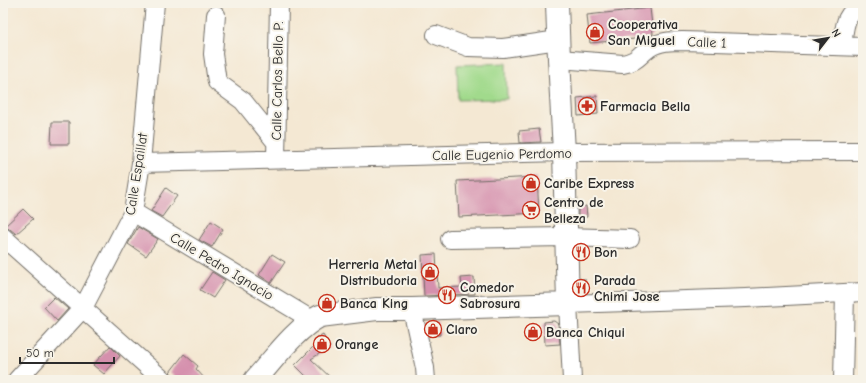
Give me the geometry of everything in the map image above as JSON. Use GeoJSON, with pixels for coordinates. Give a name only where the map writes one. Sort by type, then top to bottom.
{"type":"FeatureCollection","features":[{"type":"Feature","properties":{"kind":"main road"},"geometry":{"type":"LineString","coordinates":[[255,380],[295,335],[312,320],[320,316],[377,309],[568,304],[564,152],[557,3]]}},
{"type":"Feature","properties":{"kind":"street","name":"Calle Espaillat"},"geometry":{"type":"LineString","coordinates":[[17,380],[83,308],[133,212],[141,163],[155,3]]}},
{"type":"Feature","properties":{"kind":"street","name":"Calle Carlos Bello P."},"geometry":{"type":"LineString","coordinates":[[276,150],[279,3]]}},
{"type":"Feature","properties":{"kind":"street"},"geometry":{"type":"LineString","coordinates":[[842,46],[845,21],[851,12],[863,5]]}},
{"type":"Feature","properties":{"kind":"street"},"geometry":{"type":"LineString","coordinates":[[216,15],[213,54],[217,82],[243,101],[276,150]]}},
{"type":"Feature","properties":{"kind":"street","name":"Calle 1"},"geometry":{"type":"LineString","coordinates":[[436,35],[468,47],[558,49],[623,64],[631,63],[640,57],[648,48],[663,42],[683,41],[863,47]]}},
{"type":"Feature","properties":{"kind":"street","name":"Calle Eugenio Perdomo"},"geometry":{"type":"LineString","coordinates":[[141,163],[276,150],[863,152]]}},
{"type":"Feature","properties":{"kind":"street","name":"Calle Pedro Ignacio"},"geometry":{"type":"LineString","coordinates":[[133,212],[312,320]]}},
{"type":"Feature","properties":{"kind":"street"},"geometry":{"type":"LineString","coordinates":[[3,237],[163,380]]}},
{"type":"Feature","properties":{"kind":"street"},"geometry":{"type":"LineString","coordinates":[[450,239],[566,237],[630,239]]}},
{"type":"Feature","properties":{"kind":"street"},"geometry":{"type":"LineString","coordinates":[[572,380],[568,304],[746,298],[863,292]]}},
{"type":"Feature","properties":{"kind":"street"},"geometry":{"type":"LineString","coordinates":[[843,380],[845,293]]}},
{"type":"Feature","properties":{"kind":"street"},"geometry":{"type":"LineString","coordinates":[[412,309],[426,368],[426,380]]}},
{"type":"Feature","properties":{"kind":"green space"},"geometry":{"type":"Polygon","coordinates":[[[506,63],[507,99],[458,100],[457,65],[506,63]]]}},
{"type":"Feature","properties":{"kind":"building"},"geometry":{"type":"Polygon","coordinates":[[[650,8],[653,34],[646,38],[590,43],[587,15],[650,8]]]}},
{"type":"Feature","properties":{"kind":"building","name":"Farmacia Bella"},"geometry":{"type":"Polygon","coordinates":[[[597,96],[598,114],[578,116],[577,98],[597,96]]]}},
{"type":"Feature","properties":{"kind":"building"},"geometry":{"type":"Polygon","coordinates":[[[52,122],[69,122],[69,144],[51,144],[52,122]]]}},
{"type":"Feature","properties":{"kind":"building"},"geometry":{"type":"Polygon","coordinates":[[[539,129],[541,142],[520,143],[519,131],[539,129]]]}},
{"type":"Feature","properties":{"kind":"building"},"geometry":{"type":"Polygon","coordinates":[[[537,177],[539,213],[459,217],[457,181],[537,177]]]}},
{"type":"Feature","properties":{"kind":"building"},"geometry":{"type":"Polygon","coordinates":[[[166,188],[177,196],[162,217],[151,211],[166,188]]]}},
{"type":"Feature","properties":{"kind":"building"},"geometry":{"type":"Polygon","coordinates":[[[586,206],[587,217],[578,218],[578,207],[586,206]]]}},
{"type":"Feature","properties":{"kind":"building"},"geometry":{"type":"Polygon","coordinates":[[[23,209],[33,219],[16,234],[10,229],[4,227],[23,209]]]}},
{"type":"Feature","properties":{"kind":"building"},"geometry":{"type":"Polygon","coordinates":[[[211,221],[223,229],[212,247],[199,240],[211,221]]]}},
{"type":"Feature","properties":{"kind":"building"},"geometry":{"type":"Polygon","coordinates":[[[138,227],[158,239],[146,256],[128,244],[138,227]]]}},
{"type":"Feature","properties":{"kind":"building"},"geometry":{"type":"Polygon","coordinates":[[[272,254],[285,262],[271,283],[259,275],[272,254]]]}},
{"type":"Feature","properties":{"kind":"building"},"geometry":{"type":"Polygon","coordinates":[[[436,254],[438,288],[462,287],[461,278],[474,277],[475,294],[424,296],[422,255],[436,254]]]}},
{"type":"Feature","properties":{"kind":"building"},"geometry":{"type":"Polygon","coordinates":[[[212,272],[225,280],[213,298],[200,290],[212,272]]]}},
{"type":"Feature","properties":{"kind":"building"},"geometry":{"type":"Polygon","coordinates":[[[580,279],[585,279],[586,293],[580,293],[580,279]]]}},
{"type":"Feature","properties":{"kind":"building"},"geometry":{"type":"Polygon","coordinates":[[[54,297],[68,309],[57,321],[44,307],[54,297]]]}},
{"type":"Feature","properties":{"kind":"building"},"geometry":{"type":"Polygon","coordinates":[[[554,321],[558,324],[560,344],[545,345],[544,322],[554,321]]]}},
{"type":"Feature","properties":{"kind":"building","name":"Claro"},"geometry":{"type":"Polygon","coordinates":[[[438,322],[440,335],[429,336],[426,324],[438,322]]]}},
{"type":"Feature","properties":{"kind":"building"},"geometry":{"type":"Polygon","coordinates":[[[323,335],[330,347],[311,359],[333,380],[310,380],[295,365],[316,344],[314,340],[323,335]]]}},
{"type":"Feature","properties":{"kind":"building"},"geometry":{"type":"Polygon","coordinates":[[[110,346],[120,356],[104,374],[93,365],[110,346]]]}},
{"type":"Feature","properties":{"kind":"building"},"geometry":{"type":"Polygon","coordinates":[[[184,354],[198,366],[196,369],[206,380],[179,380],[170,372],[184,354]]]}},
{"type":"Feature","properties":{"kind":"place","name":"Cooperativa San Miguel"},"geometry":{"type":"Point","coordinates":[595,32]}},
{"type":"Feature","properties":{"kind":"place","name":"Farmacia Bella"},"geometry":{"type":"Point","coordinates":[587,106]}},
{"type":"Feature","properties":{"kind":"place","name":"Caribe Express"},"geometry":{"type":"Point","coordinates":[531,183]}},
{"type":"Feature","properties":{"kind":"place","name":"Centro de Belleza"},"geometry":{"type":"Point","coordinates":[531,210]}},
{"type":"Feature","properties":{"kind":"place","name":"Bon"},"geometry":{"type":"Point","coordinates":[581,252]}},
{"type":"Feature","properties":{"kind":"place","name":"Herreria Metal Distribudoria"},"geometry":{"type":"Point","coordinates":[430,272]}},
{"type":"Feature","properties":{"kind":"place","name":"Parada Chimi Jose"},"geometry":{"type":"Point","coordinates":[581,288]}},
{"type":"Feature","properties":{"kind":"place","name":"Comedor Sabrosura"},"geometry":{"type":"Point","coordinates":[447,295]}},
{"type":"Feature","properties":{"kind":"place","name":"Banca King"},"geometry":{"type":"Point","coordinates":[327,303]}},
{"type":"Feature","properties":{"kind":"place","name":"Claro"},"geometry":{"type":"Point","coordinates":[433,329]}},
{"type":"Feature","properties":{"kind":"place","name":"Banca Chiqui"},"geometry":{"type":"Point","coordinates":[533,332]}},
{"type":"Feature","properties":{"kind":"place","name":"Orange"},"geometry":{"type":"Point","coordinates":[322,344]}}]}
